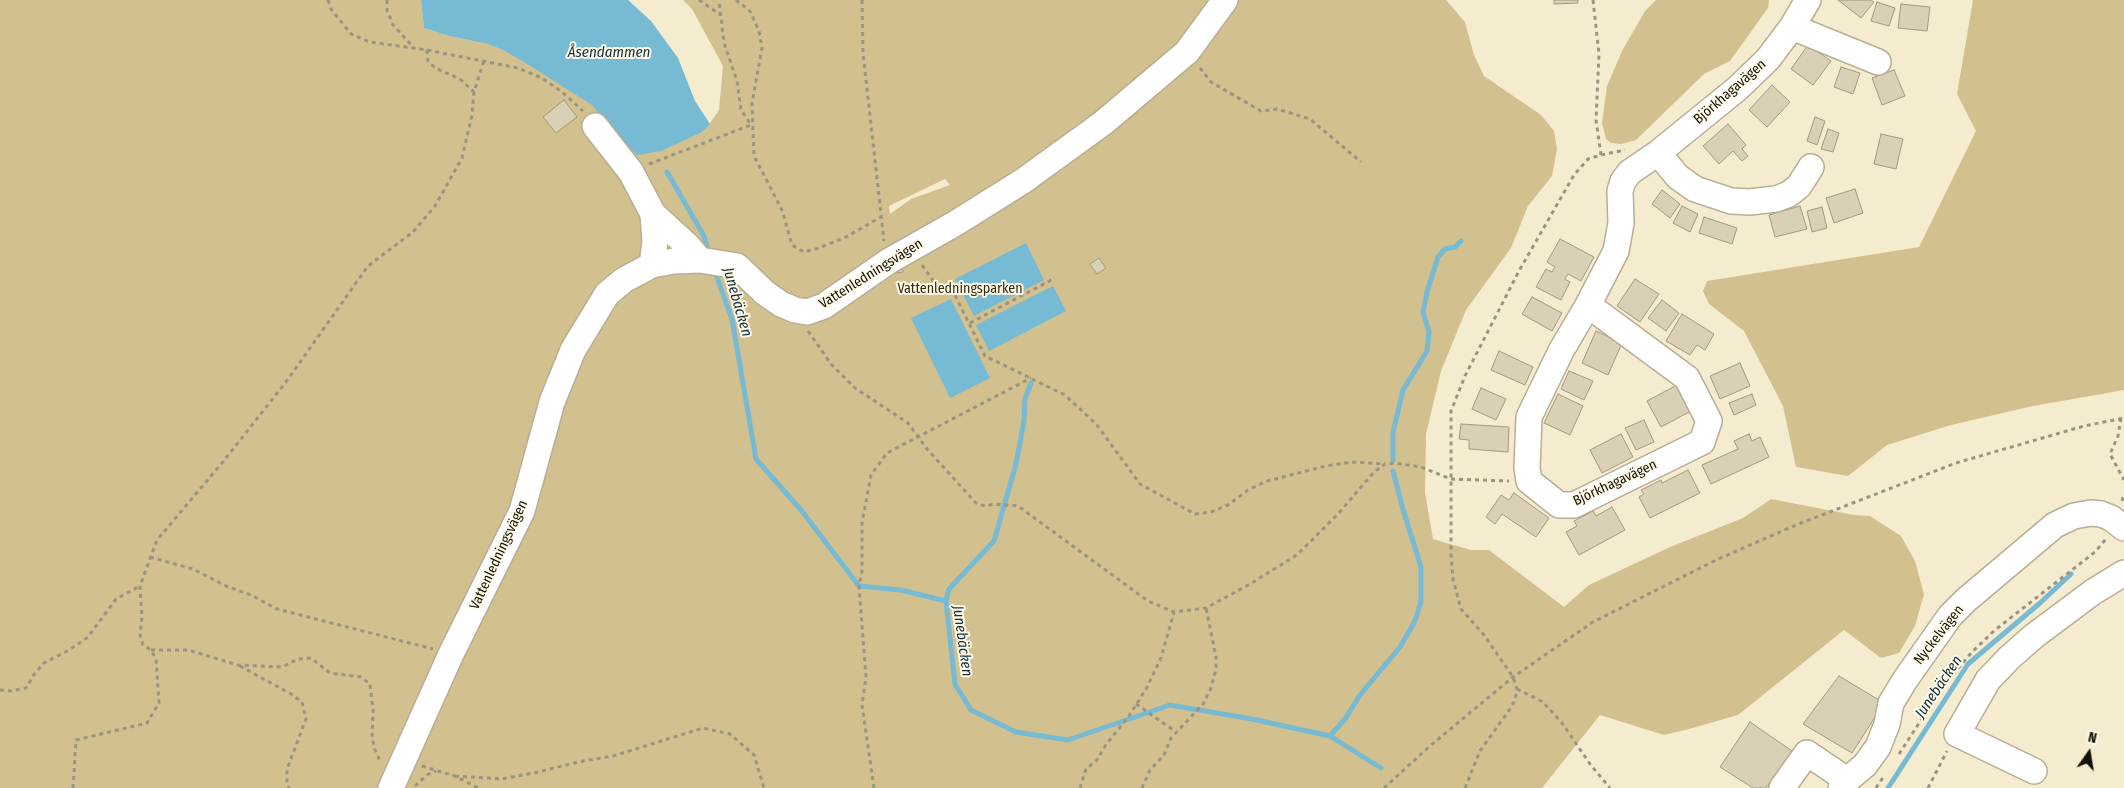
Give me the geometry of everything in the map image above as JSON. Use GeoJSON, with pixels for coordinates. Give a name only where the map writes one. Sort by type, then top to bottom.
{"type":"FeatureCollection","features":[{"type":"Feature","properties":{"kind":"street","name":"Vattenledningsvägen"},"geometry":{"type":"LineString","coordinates":[[398,787],[451,654],[522,511],[552,402],[573,350],[608,294],[624,280],[652,265],[674,261],[700,260],[737,266],[781,304],[795,310],[807,312],[824,306],[889,261],[1023,181],[1102,123],[1187,52],[1225,0]]}},
{"type":"Feature","properties":{"kind":"street","name":"Björkhagavägen"},"geometry":{"type":"LineString","coordinates":[[1588,305],[1688,378],[1709,421],[1702,442],[1574,505],[1559,505],[1529,481],[1527,468],[1529,417],[1560,351],[1588,305],[1616,251],[1621,223],[1620,190],[1623,181],[1630,172],[1658,153],[1738,88],[1768,59],[1792,28],[1808,0]]}},
{"type":"Feature","properties":{"kind":"street"},"geometry":{"type":"LineString","coordinates":[[1792,28],[1878,62]]}},
{"type":"Feature","properties":{"kind":"street"},"geometry":{"type":"LineString","coordinates":[[595,126],[631,172],[653,214],[687,245],[700,260]]}},
{"type":"Feature","properties":{"kind":"street"},"geometry":{"type":"LineString","coordinates":[[1658,153],[1678,177],[1695,189],[1731,201],[1750,202],[1776,199],[1789,194],[1799,186],[1811,167]]}},
{"type":"Feature","properties":{"kind":"street"},"geometry":{"type":"LineString","coordinates":[[652,265],[655,242],[653,214]]}},
{"type":"Feature","properties":{"kind":"street","name":"Nyckelvägen"},"geometry":{"type":"LineString","coordinates":[[1782,788],[1807,753],[1844,784],[1865,765],[1878,747],[1887,724],[1891,703],[1950,616],[1966,600],[2054,525],[2091,513],[2111,518],[2124,528]]}},
{"type":"Feature","properties":{"kind":"street"},"geometry":{"type":"LineString","coordinates":[[2034,771],[1957,734],[1988,680],[2010,657],[2034,636],[2093,592],[2124,573]]}},
{"type":"Feature","properties":{"kind":"path"},"geometry":{"type":"LineString","coordinates":[[328,0],[331,9],[351,34],[370,42],[484,60],[518,68],[542,78],[562,92],[590,117],[595,126]]}},
{"type":"Feature","properties":{"kind":"path"},"geometry":{"type":"LineString","coordinates":[[386,0],[387,10],[393,25],[416,49]]}},
{"type":"Feature","properties":{"kind":"path"},"geometry":{"type":"LineString","coordinates":[[699,0],[720,15]]}},
{"type":"Feature","properties":{"kind":"path"},"geometry":{"type":"LineString","coordinates":[[719,0],[724,44],[737,81],[741,110],[751,125]]}},
{"type":"Feature","properties":{"kind":"path"},"geometry":{"type":"LineString","coordinates":[[736,0],[750,11],[759,31],[762,48],[752,103],[751,125],[754,156],[782,210],[792,245],[804,252],[819,248],[846,237],[881,217]]}},
{"type":"Feature","properties":{"kind":"path"},"geometry":{"type":"LineString","coordinates":[[862,0],[863,53],[881,217],[889,261]]}},
{"type":"Feature","properties":{"kind":"path"},"geometry":{"type":"LineString","coordinates":[[1593,0],[1599,54],[1596,120],[1601,154]]}},
{"type":"Feature","properties":{"kind":"path"},"geometry":{"type":"LineString","coordinates":[[427,50],[428,61],[435,68],[460,79],[474,92]]}},
{"type":"Feature","properties":{"kind":"path"},"geometry":{"type":"LineString","coordinates":[[1187,52],[1211,82],[1261,111],[1277,109],[1310,119],[1362,162]]}},
{"type":"Feature","properties":{"kind":"path"},"geometry":{"type":"LineString","coordinates":[[73,788],[76,740],[147,723],[159,702],[156,659],[151,650],[143,645],[140,635],[142,617],[140,586],[158,540],[286,382],[368,266],[413,232],[435,206],[462,158],[472,115],[474,92],[484,60]]}},
{"type":"Feature","properties":{"kind":"path"},"geometry":{"type":"LineString","coordinates":[[647,165],[751,125]]}},
{"type":"Feature","properties":{"kind":"path"},"geometry":{"type":"LineString","coordinates":[[1465,788],[1480,751],[1510,709],[1517,689],[1513,677],[1484,635],[1461,609],[1452,571],[1451,411],[1464,376],[1519,271],[1574,175],[1588,159],[1601,154],[1634,148]]}},
{"type":"Feature","properties":{"kind":"path"},"geometry":{"type":"LineString","coordinates":[[910,250],[940,289],[954,293],[986,356],[1065,396],[1097,425],[1140,484],[1195,514],[1212,512],[1228,505],[1248,490],[1267,481],[1326,466],[1352,462],[1421,467],[1451,479],[1529,481]]}},
{"type":"Feature","properties":{"kind":"path"},"geometry":{"type":"LineString","coordinates":[[970,324],[1054,278]]}},
{"type":"Feature","properties":{"kind":"path"},"geometry":{"type":"LineString","coordinates":[[795,310],[831,364],[855,388],[908,423],[917,436],[976,503],[985,506],[998,504],[1018,506],[1148,601],[1174,612],[1206,608],[1297,555],[1337,515],[1374,472],[1385,464]]}},
{"type":"Feature","properties":{"kind":"path"},"geometry":{"type":"LineString","coordinates":[[874,788],[862,705],[866,677],[859,586],[862,572],[862,523],[871,475],[887,453],[1031,378]]}},
{"type":"Feature","properties":{"kind":"path"},"geometry":{"type":"LineString","coordinates":[[1384,788],[1430,746],[1513,677],[1593,622],[1716,560],[1796,525],[1956,463],[2084,426],[2123,418],[2110,454],[2124,480]]}},
{"type":"Feature","properties":{"kind":"path"},"geometry":{"type":"LineString","coordinates":[[150,557],[193,569],[277,609],[451,654]]}},
{"type":"Feature","properties":{"kind":"path"},"geometry":{"type":"LineString","coordinates":[[0,690],[11,691],[26,688],[44,663],[69,650],[88,637],[116,599],[140,586]]}},
{"type":"Feature","properties":{"kind":"path"},"geometry":{"type":"LineString","coordinates":[[1142,788],[1150,770],[1164,755],[1171,738],[1203,704],[1211,688],[1216,669],[1216,657],[1206,608]]}},
{"type":"Feature","properties":{"kind":"path"},"geometry":{"type":"LineString","coordinates":[[1080,788],[1086,769],[1097,760],[1146,689],[1161,658],[1174,612]]}},
{"type":"Feature","properties":{"kind":"path"},"geometry":{"type":"LineString","coordinates":[[151,650],[188,650],[238,665],[302,702],[306,720],[287,769],[287,784],[289,788]]}},
{"type":"Feature","properties":{"kind":"path"},"geometry":{"type":"LineString","coordinates":[[238,665],[282,667],[298,660],[311,658],[330,673],[361,678],[370,684],[375,750],[398,787],[436,770],[454,776],[478,788]]}},
{"type":"Feature","properties":{"kind":"path"},"geometry":{"type":"LineString","coordinates":[[1517,689],[1543,702],[1562,722],[1590,764],[1610,788]]}},
{"type":"Feature","properties":{"kind":"path"},"geometry":{"type":"LineString","coordinates":[[1136,704],[1176,732]]}},
{"type":"Feature","properties":{"kind":"path"},"geometry":{"type":"LineString","coordinates":[[454,776],[502,778],[520,775],[613,756],[704,728],[730,734],[754,755],[764,788]]}},
{"type":"Feature","properties":{"kind":"path"},"geometry":{"type":"LineString","coordinates":[[1928,788],[1957,734]]}},
{"type":"Feature","properties":{"kind":"green space","name":"Vattenledningsparken"},"geometry":{"type":"Polygon","coordinates":[[[0,0],[421,0],[424,28],[449,36],[488,44],[708,126],[719,110],[723,66],[692,9],[683,0],[1446,0],[1465,22],[1474,55],[1484,76],[1541,115],[1554,131],[1557,149],[1552,176],[1528,206],[1511,248],[1466,310],[1441,371],[1426,434],[1425,493],[1433,539],[1471,550],[1489,550],[1564,607],[1589,585],[1670,547],[1743,518],[1771,499],[1854,515],[1870,516],[1901,536],[1915,561],[1924,594],[1915,626],[1899,653],[1881,658],[1844,630],[1738,715],[1664,735],[1600,715],[1542,788],[0,788],[0,0]],[[945,179],[889,206],[890,214],[911,199],[950,185],[945,179]]]}},
{"type":"Feature","properties":{"kind":"green space"},"geometry":{"type":"Polygon","coordinates":[[[1656,0],[1769,0],[1768,8],[1730,61],[1704,74],[1636,140],[1621,144],[1611,143],[1606,139],[1602,123],[1607,86],[1622,51],[1645,11],[1656,0]]]}},
{"type":"Feature","properties":{"kind":"green space"},"geometry":{"type":"Polygon","coordinates":[[[1973,0],[2124,0],[2124,390],[2033,406],[1951,425],[1887,445],[1848,476],[1796,467],[1783,406],[1744,331],[1709,304],[1703,291],[1707,281],[1919,247],[1976,131],[1957,94],[1973,0]]]}},
{"type":"Feature","properties":{"kind":"water","name":"Åsendammen"},"geometry":{"type":"Polygon","coordinates":[[[421,0],[628,0],[651,21],[678,58],[695,101],[710,124],[702,132],[661,151],[637,155],[616,135],[592,105],[529,65],[488,44],[449,36],[424,28],[421,0]]]}},
{"type":"Feature","properties":{"kind":"water"},"geometry":{"type":"Polygon","coordinates":[[[1026,243],[1044,280],[974,316],[955,279],[1026,243]]]}},
{"type":"Feature","properties":{"kind":"water"},"geometry":{"type":"Polygon","coordinates":[[[1053,286],[1066,311],[989,351],[976,325],[1053,286]]]}},
{"type":"Feature","properties":{"kind":"water"},"geometry":{"type":"Polygon","coordinates":[[[951,299],[990,378],[950,398],[911,318],[951,299]]]}},
{"type":"Feature","properties":{"kind":"building"},"geometry":{"type":"Polygon","coordinates":[[[1554,0],[1578,0],[1578,3],[1554,4],[1554,0]]]}},
{"type":"Feature","properties":{"kind":"building"},"geometry":{"type":"Polygon","coordinates":[[[1838,0],[1871,0],[1874,2],[1861,18],[1838,0]]]}},
{"type":"Feature","properties":{"kind":"building"},"geometry":{"type":"Polygon","coordinates":[[[1877,2],[1895,8],[1889,26],[1871,21],[1877,2]]]}},
{"type":"Feature","properties":{"kind":"building"},"geometry":{"type":"Polygon","coordinates":[[[1901,4],[1930,7],[1927,31],[1898,28],[1901,4]]]}},
{"type":"Feature","properties":{"kind":"building"},"geometry":{"type":"Polygon","coordinates":[[[1808,45],[1831,61],[1813,85],[1791,69],[1808,45]]]}},
{"type":"Feature","properties":{"kind":"building"},"geometry":{"type":"Polygon","coordinates":[[[1841,67],[1860,73],[1853,94],[1834,87],[1841,67]]]}},
{"type":"Feature","properties":{"kind":"building"},"geometry":{"type":"Polygon","coordinates":[[[1894,70],[1905,96],[1882,105],[1872,78],[1894,70]]]}},
{"type":"Feature","properties":{"kind":"building"},"geometry":{"type":"Polygon","coordinates":[[[1772,85],[1790,102],[1767,127],[1749,110],[1772,85]]]}},
{"type":"Feature","properties":{"kind":"building"},"geometry":{"type":"Polygon","coordinates":[[[564,100],[577,117],[556,133],[543,117],[564,100]]]}},
{"type":"Feature","properties":{"kind":"building"},"geometry":{"type":"Polygon","coordinates":[[[1815,117],[1825,121],[1817,145],[1807,141],[1815,117]]]}},
{"type":"Feature","properties":{"kind":"building"},"geometry":{"type":"Polygon","coordinates":[[[1728,124],[1746,145],[1742,149],[1748,156],[1742,161],[1733,151],[1719,164],[1703,146],[1728,124]]]}},
{"type":"Feature","properties":{"kind":"building"},"geometry":{"type":"Polygon","coordinates":[[[1828,129],[1839,133],[1833,152],[1821,149],[1828,129]]]}},
{"type":"Feature","properties":{"kind":"building"},"geometry":{"type":"Polygon","coordinates":[[[1881,134],[1903,139],[1896,169],[1874,164],[1881,134]]]}},
{"type":"Feature","properties":{"kind":"building"},"geometry":{"type":"Polygon","coordinates":[[[1855,189],[1863,213],[1834,223],[1826,198],[1855,189]]]}},
{"type":"Feature","properties":{"kind":"building"},"geometry":{"type":"Polygon","coordinates":[[[1662,190],[1680,204],[1670,218],[1652,204],[1662,190]]]}},
{"type":"Feature","properties":{"kind":"building"},"geometry":{"type":"Polygon","coordinates":[[[1682,206],[1698,214],[1690,232],[1673,223],[1682,206]]]}},
{"type":"Feature","properties":{"kind":"building"},"geometry":{"type":"Polygon","coordinates":[[[1800,206],[1807,229],[1775,237],[1769,215],[1800,206]]]}},
{"type":"Feature","properties":{"kind":"building"},"geometry":{"type":"Polygon","coordinates":[[[1822,207],[1827,228],[1812,232],[1807,211],[1822,207]]]}},
{"type":"Feature","properties":{"kind":"building"},"geometry":{"type":"Polygon","coordinates":[[[1704,217],[1737,228],[1732,244],[1699,233],[1704,217]]]}},
{"type":"Feature","properties":{"kind":"building"},"geometry":{"type":"Polygon","coordinates":[[[1560,239],[1594,257],[1581,281],[1568,274],[1565,279],[1570,282],[1561,300],[1536,287],[1546,269],[1552,272],[1555,267],[1547,262],[1560,239]]]}},
{"type":"Feature","properties":{"kind":"building"},"geometry":{"type":"Polygon","coordinates":[[[1099,258],[1106,268],[1097,274],[1090,264],[1099,258]]]}},
{"type":"Feature","properties":{"kind":"building"},"geometry":{"type":"Polygon","coordinates":[[[902,267],[903,272],[897,273],[895,270],[902,267]]]}},
{"type":"Feature","properties":{"kind":"building"},"geometry":{"type":"Polygon","coordinates":[[[1635,279],[1659,294],[1640,322],[1617,306],[1635,279]]]}},
{"type":"Feature","properties":{"kind":"building"},"geometry":{"type":"Polygon","coordinates":[[[1532,297],[1562,313],[1552,331],[1522,314],[1532,297]]]}},
{"type":"Feature","properties":{"kind":"building"},"geometry":{"type":"Polygon","coordinates":[[[1662,300],[1679,313],[1666,331],[1648,318],[1662,300]]]}},
{"type":"Feature","properties":{"kind":"building"},"geometry":{"type":"Polygon","coordinates":[[[1682,314],[1714,334],[1705,350],[1697,345],[1690,355],[1666,341],[1682,314]]]}},
{"type":"Feature","properties":{"kind":"building"},"geometry":{"type":"Polygon","coordinates":[[[1596,331],[1622,343],[1608,375],[1582,363],[1596,331]]]}},
{"type":"Feature","properties":{"kind":"building"},"geometry":{"type":"Polygon","coordinates":[[[1499,351],[1533,367],[1525,385],[1491,370],[1499,351]]]}},
{"type":"Feature","properties":{"kind":"building"},"geometry":{"type":"Polygon","coordinates":[[[1740,363],[1750,386],[1720,399],[1710,376],[1740,363]]]}},
{"type":"Feature","properties":{"kind":"building"},"geometry":{"type":"Polygon","coordinates":[[[1569,371],[1593,381],[1584,400],[1561,389],[1569,371]]]}},
{"type":"Feature","properties":{"kind":"building"},"geometry":{"type":"Polygon","coordinates":[[[1677,385],[1691,411],[1661,427],[1647,401],[1677,385]]]}},
{"type":"Feature","properties":{"kind":"building"},"geometry":{"type":"Polygon","coordinates":[[[1481,388],[1506,399],[1496,420],[1472,409],[1481,388]]]}},
{"type":"Feature","properties":{"kind":"building"},"geometry":{"type":"Polygon","coordinates":[[[1558,394],[1583,406],[1570,435],[1544,423],[1558,394]]]}},
{"type":"Feature","properties":{"kind":"building"},"geometry":{"type":"Polygon","coordinates":[[[1752,394],[1756,405],[1734,415],[1729,403],[1752,394]]]}},
{"type":"Feature","properties":{"kind":"building"},"geometry":{"type":"Polygon","coordinates":[[[1644,420],[1654,442],[1636,450],[1625,428],[1644,420]]]}},
{"type":"Feature","properties":{"kind":"building"},"geometry":{"type":"Polygon","coordinates":[[[1461,424],[1509,427],[1508,452],[1469,449],[1469,440],[1459,439],[1461,424]]]}},
{"type":"Feature","properties":{"kind":"building"},"geometry":{"type":"Polygon","coordinates":[[[1621,434],[1633,457],[1602,473],[1590,450],[1621,434]]]}},
{"type":"Feature","properties":{"kind":"building"},"geometry":{"type":"Polygon","coordinates":[[[1749,434],[1752,441],[1760,437],[1769,457],[1711,484],[1702,465],[1738,449],[1734,441],[1749,434]]]}},
{"type":"Feature","properties":{"kind":"building"},"geometry":{"type":"Polygon","coordinates":[[[1688,470],[1700,493],[1650,518],[1639,497],[1644,494],[1641,490],[1661,480],[1662,483],[1688,470]]]}},
{"type":"Feature","properties":{"kind":"building"},"geometry":{"type":"Polygon","coordinates":[[[1514,493],[1549,518],[1536,537],[1502,514],[1495,524],[1486,517],[1501,495],[1509,500],[1514,493]]]}},
{"type":"Feature","properties":{"kind":"building"},"geometry":{"type":"Polygon","coordinates":[[[1612,507],[1625,530],[1579,555],[1566,532],[1577,526],[1574,521],[1593,511],[1596,516],[1612,507]]]}},
{"type":"Feature","properties":{"kind":"building"},"geometry":{"type":"Polygon","coordinates":[[[1839,676],[1884,703],[1852,753],[1803,724],[1839,676]]]}},
{"type":"Feature","properties":{"kind":"building"},"geometry":{"type":"Polygon","coordinates":[[[1750,722],[1792,751],[1766,788],[1753,788],[1720,767],[1750,722]]]}},
{"type":"Feature","properties":{"kind":"waterway","name":"Junebäcken"},"geometry":{"type":"LineString","coordinates":[[667,172],[704,236],[709,254]]}},
{"type":"Feature","properties":{"kind":"waterway"},"geometry":{"type":"LineString","coordinates":[[1393,460],[1393,432],[1403,390],[1427,351],[1429,332],[1423,312],[1427,292],[1438,257],[1445,249],[1455,247],[1461,241]]}},
{"type":"Feature","properties":{"kind":"waterway","name":"Junebäcken"},"geometry":{"type":"LineString","coordinates":[[714,269],[732,319],[756,459],[801,510],[859,586],[901,590],[946,601],[955,684],[971,710],[1016,732],[1068,740],[1170,705],[1252,719],[1330,736],[1381,768]]}},
{"type":"Feature","properties":{"kind":"waterway"},"geometry":{"type":"LineString","coordinates":[[946,601],[949,589],[994,541],[1016,464],[1024,421],[1025,399],[1031,383]]}},
{"type":"Feature","properties":{"kind":"waterway"},"geometry":{"type":"LineString","coordinates":[[1330,736],[1345,719],[1360,695],[1400,647],[1414,623],[1421,602],[1421,567],[1393,471]]}},
{"type":"Feature","properties":{"kind":"waterway","name":"Junebäcken"},"geometry":{"type":"LineString","coordinates":[[1888,788],[1968,664],[2071,574]]}}]}
